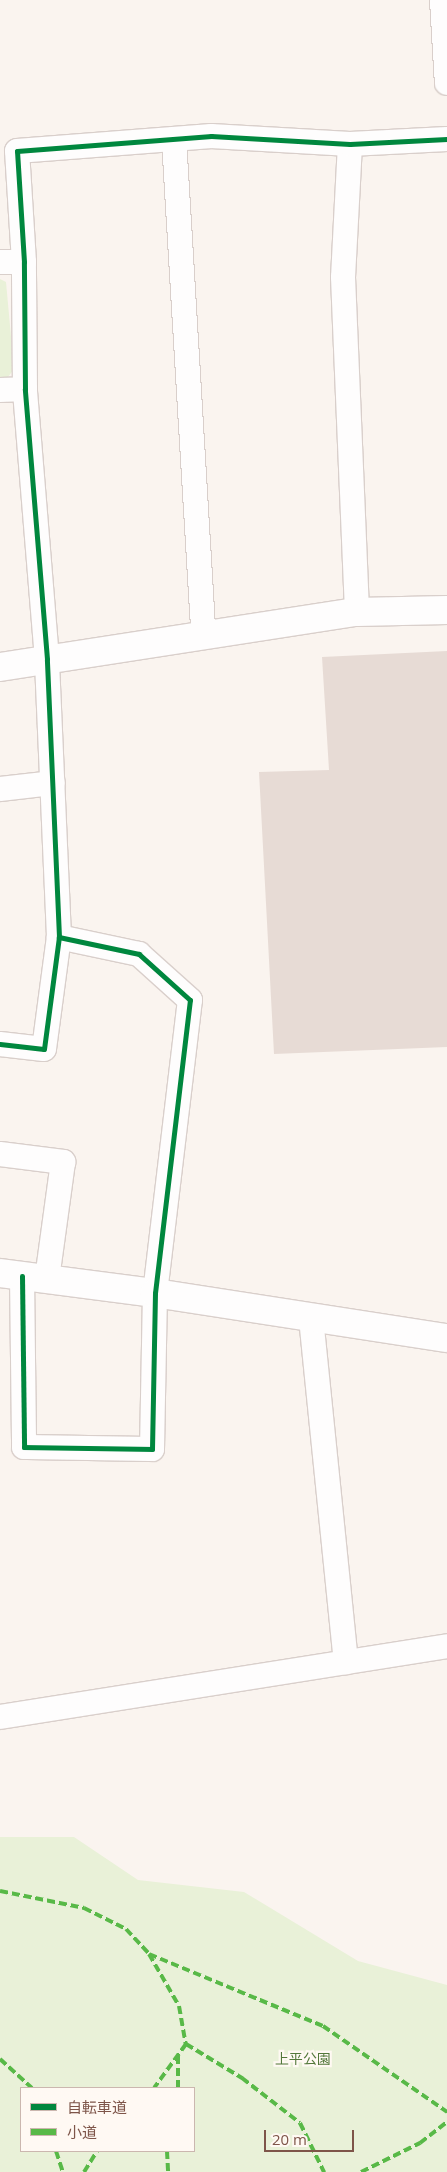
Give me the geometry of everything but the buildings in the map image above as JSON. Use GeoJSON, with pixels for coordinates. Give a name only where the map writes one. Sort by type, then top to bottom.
{"type":"FeatureCollection","features":[{"type":"Feature","properties":{"kind":"street"},"geometry":{"type":"LineString","coordinates":[[442,0],[447,83]]}},
{"type":"Feature","properties":{"kind":"street"},"geometry":{"type":"LineString","coordinates":[[0,1044],[44,1049],[59,937],[47,659],[25,389],[24,262],[17,151],[211,136],[350,144],[447,139]]}},
{"type":"Feature","properties":{"kind":"street"},"geometry":{"type":"LineString","coordinates":[[174,139],[203,634]]}},
{"type":"Feature","properties":{"kind":"street"},"geometry":{"type":"LineString","coordinates":[[350,144],[343,277],[356,612]]}},
{"type":"Feature","properties":{"kind":"street"},"geometry":{"type":"LineString","coordinates":[[0,262],[24,262]]}},
{"type":"Feature","properties":{"kind":"street"},"geometry":{"type":"LineString","coordinates":[[0,390],[25,389]]}},
{"type":"Feature","properties":{"kind":"street"},"geometry":{"type":"LineString","coordinates":[[0,667],[203,634],[356,612],[447,610]]}},
{"type":"Feature","properties":{"kind":"street"},"geometry":{"type":"LineString","coordinates":[[0,789],[52,782]]}},
{"type":"Feature","properties":{"kind":"street"},"geometry":{"type":"LineString","coordinates":[[0,1154],[63,1162],[23,1276],[24,1447],[152,1449],[155,1292],[190,1000],[139,954],[59,937]]}},
{"type":"Feature","properties":{"kind":"street"},"geometry":{"type":"LineString","coordinates":[[23,1276],[155,1292],[447,1338]]}},
{"type":"Feature","properties":{"kind":"street"},"geometry":{"type":"LineString","coordinates":[[311,1318],[346,1662]]}},
{"type":"Feature","properties":{"kind":"street"},"geometry":{"type":"LineString","coordinates":[[0,1717],[447,1646]]}},
{"type":"Feature","properties":{"kind":"green space"},"geometry":{"type":"Polygon","coordinates":[[[0,279],[6,282],[14,369],[5,381],[0,381],[0,279]]]}},
{"type":"Feature","properties":{"kind":"green space","name":"上平公園"},"geometry":{"type":"Polygon","coordinates":[[[0,1837],[74,1837],[138,1880],[244,1892],[358,1961],[447,1985],[447,2172],[0,2172],[0,1837]]]}},
{"type":"Feature","properties":{"kind":"marked path"},"geometry":{"type":"LineString","coordinates":[[0,1891],[84,1908],[126,1929],[149,1954],[323,2026],[447,2112]]}},
{"type":"Feature","properties":{"kind":"marked path"},"geometry":{"type":"LineString","coordinates":[[149,1954],[179,2006],[186,2044],[155,2087]]}},
{"type":"Feature","properties":{"kind":"marked path"},"geometry":{"type":"LineString","coordinates":[[186,2044],[242,2078],[300,2123],[324,2172]]}},
{"type":"Feature","properties":{"kind":"marked path"},"geometry":{"type":"LineString","coordinates":[[178,2054],[178,2087]]}},
{"type":"Feature","properties":{"kind":"marked path"},"geometry":{"type":"LineString","coordinates":[[0,2059],[31,2087]]}},
{"type":"Feature","properties":{"kind":"marked path"},"geometry":{"type":"LineString","coordinates":[[361,2172],[420,2143],[447,2122]]}},
{"type":"Feature","properties":{"kind":"marked path"},"geometry":{"type":"LineString","coordinates":[[56,2152],[63,2172]]}},
{"type":"Feature","properties":{"kind":"marked path"},"geometry":{"type":"LineString","coordinates":[[84,2172],[96,2152]]}},
{"type":"Feature","properties":{"kind":"marked path"},"geometry":{"type":"LineString","coordinates":[[167,2152],[168,2172]]}},
{"type":"Feature","properties":{"kind":"cycle path"},"geometry":{"type":"LineString","coordinates":[[0,1044],[44,1049],[59,937],[47,659],[25,389],[24,262],[17,151],[211,136],[350,144],[447,139]]}},
{"type":"Feature","properties":{"kind":"cycle path"},"geometry":{"type":"LineString","coordinates":[[22,1276],[24,1447],[152,1449],[155,1293],[190,1000],[139,954],[59,937]]}}]}
